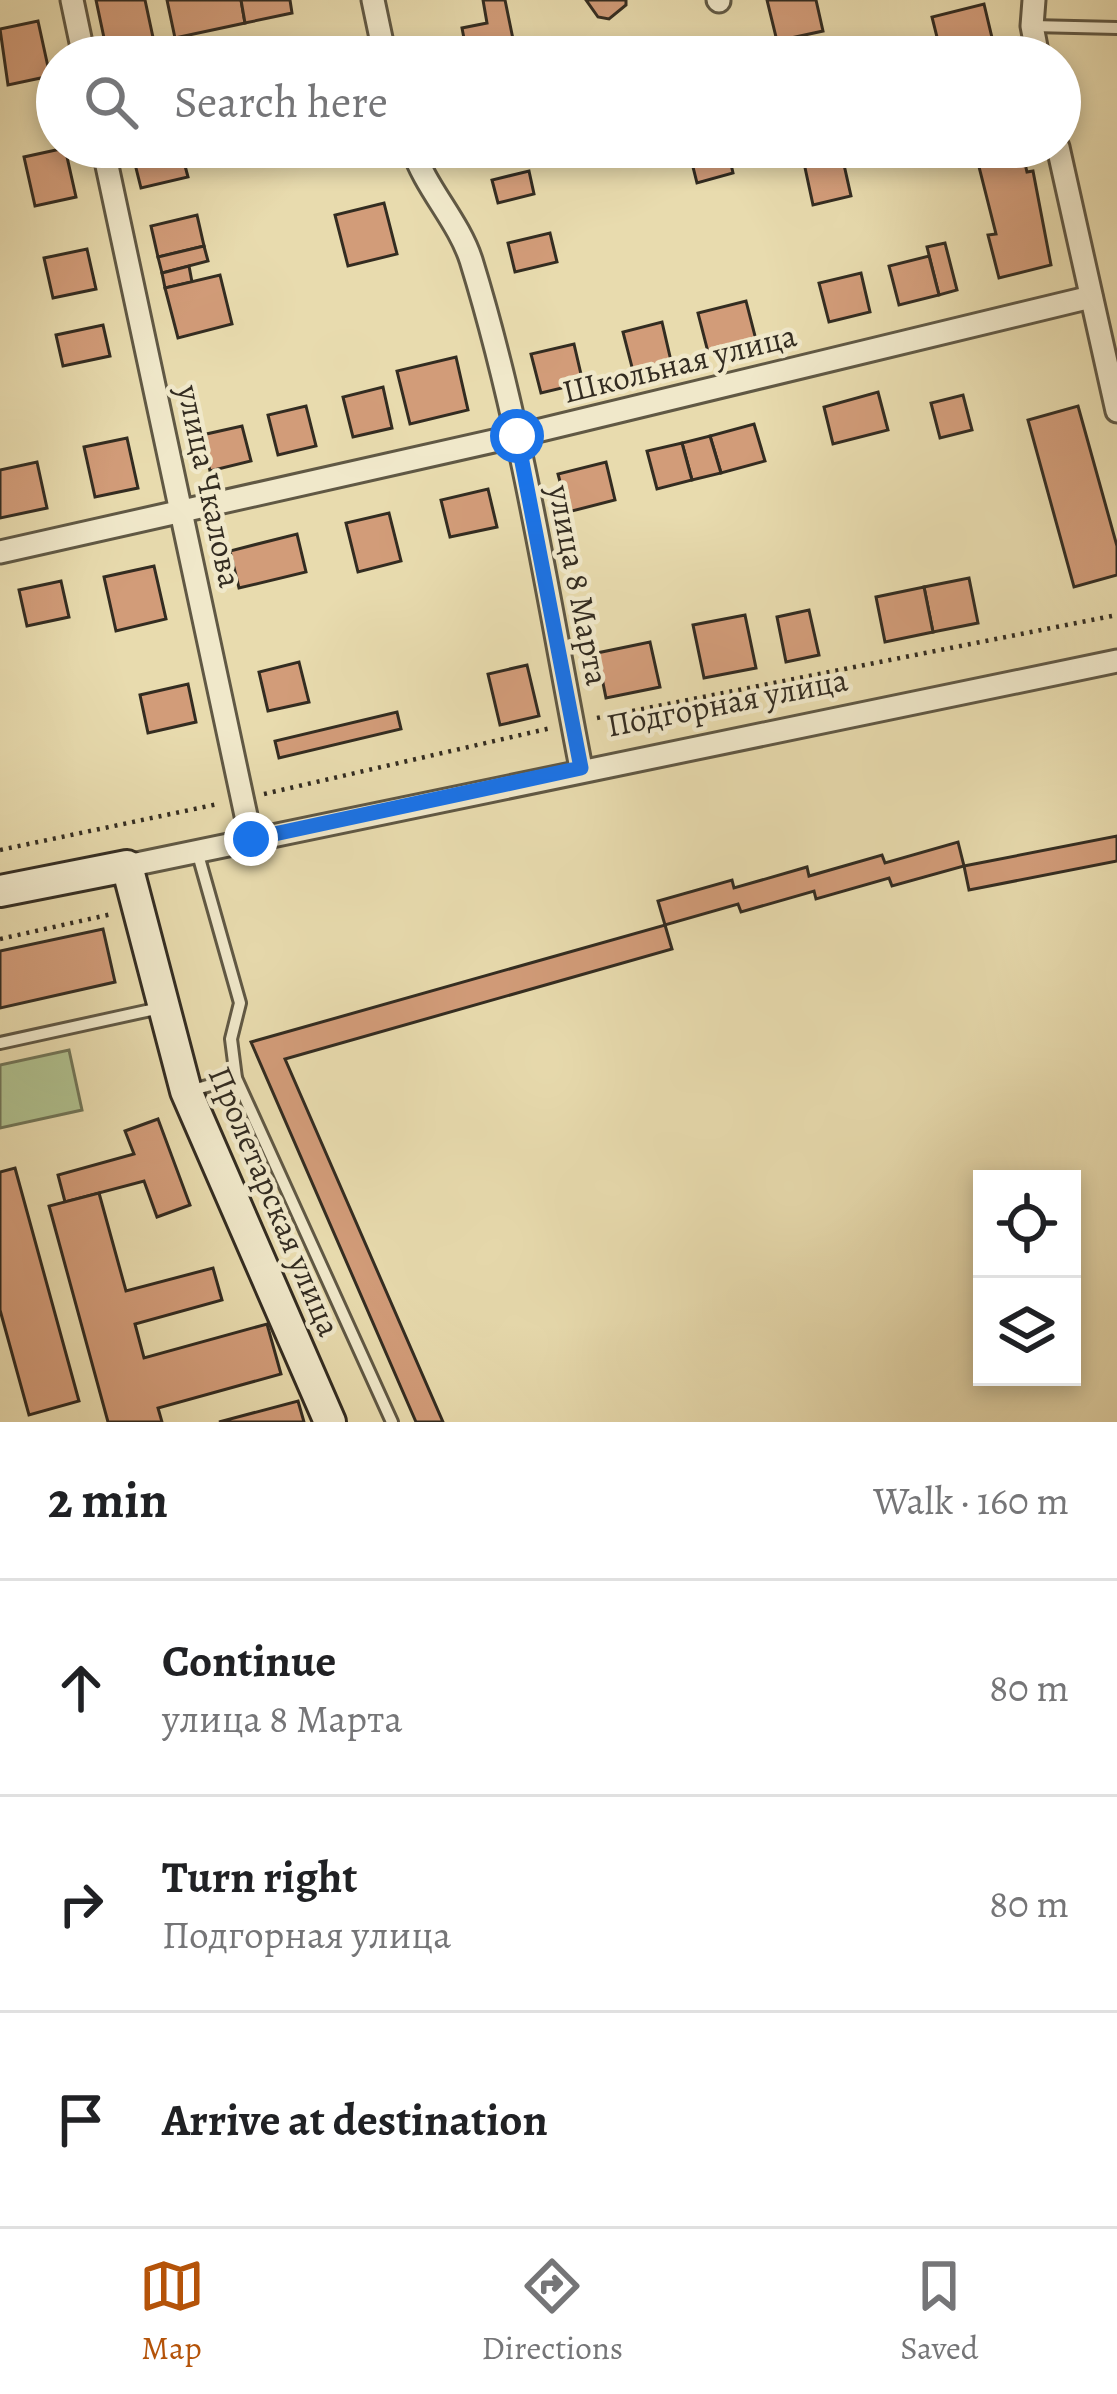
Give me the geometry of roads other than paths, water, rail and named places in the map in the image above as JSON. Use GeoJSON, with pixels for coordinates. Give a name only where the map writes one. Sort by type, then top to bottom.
{"type":"FeatureCollection","features":[{"type":"Feature","properties":{"kind":"street"},"geometry":{"type":"LineString","coordinates":[[72,0],[80,36]]}},
{"type":"Feature","properties":{"kind":"street"},"geometry":{"type":"LineString","coordinates":[[373,0],[381,36]]}},
{"type":"Feature","properties":{"kind":"street"},"geometry":{"type":"LineString","coordinates":[[1033,36],[1034,0]]}},
{"type":"Feature","properties":{"kind":"street","name":"улица Чкалова"},"geometry":{"type":"LineString","coordinates":[[108,168],[251,839]]}},
{"type":"Feature","properties":{"kind":"street","name":"улица 8 Марта"},"geometry":{"type":"LineString","coordinates":[[423,168],[469,254],[517,436],[581,768]]}},
{"type":"Feature","properties":{"kind":"street"},"geometry":{"type":"LineString","coordinates":[[1063,168],[1117,411]]}},
{"type":"Feature","properties":{"kind":"street","name":"Школьная улица"},"geometry":{"type":"LineString","coordinates":[[0,553],[517,436],[1091,296]]}},
{"type":"Feature","properties":{"kind":"street","name":"Подгорная улица"},"geometry":{"type":"LineString","coordinates":[[0,891],[1117,661]]}},
{"type":"Feature","properties":{"kind":"street","name":"Пролетарская улица"},"geometry":{"type":"LineString","coordinates":[[127,866],[186,1091],[330,1422]]}},
{"type":"Feature","properties":{"kind":"lane"},"geometry":{"type":"LineString","coordinates":[[1031,26],[1117,28]]}},
{"type":"Feature","properties":{"kind":"lane"},"geometry":{"type":"LineString","coordinates":[[197,851],[240,1003],[231,1039],[236,1078],[392,1422]]}},
{"type":"Feature","properties":{"kind":"lane"},"geometry":{"type":"LineString","coordinates":[[0,1043],[164,1007]]}},
{"type":"Feature","properties":{"kind":"lane"},"geometry":{"type":"LineString","coordinates":[[186,1091],[236,1078]]}}]}
